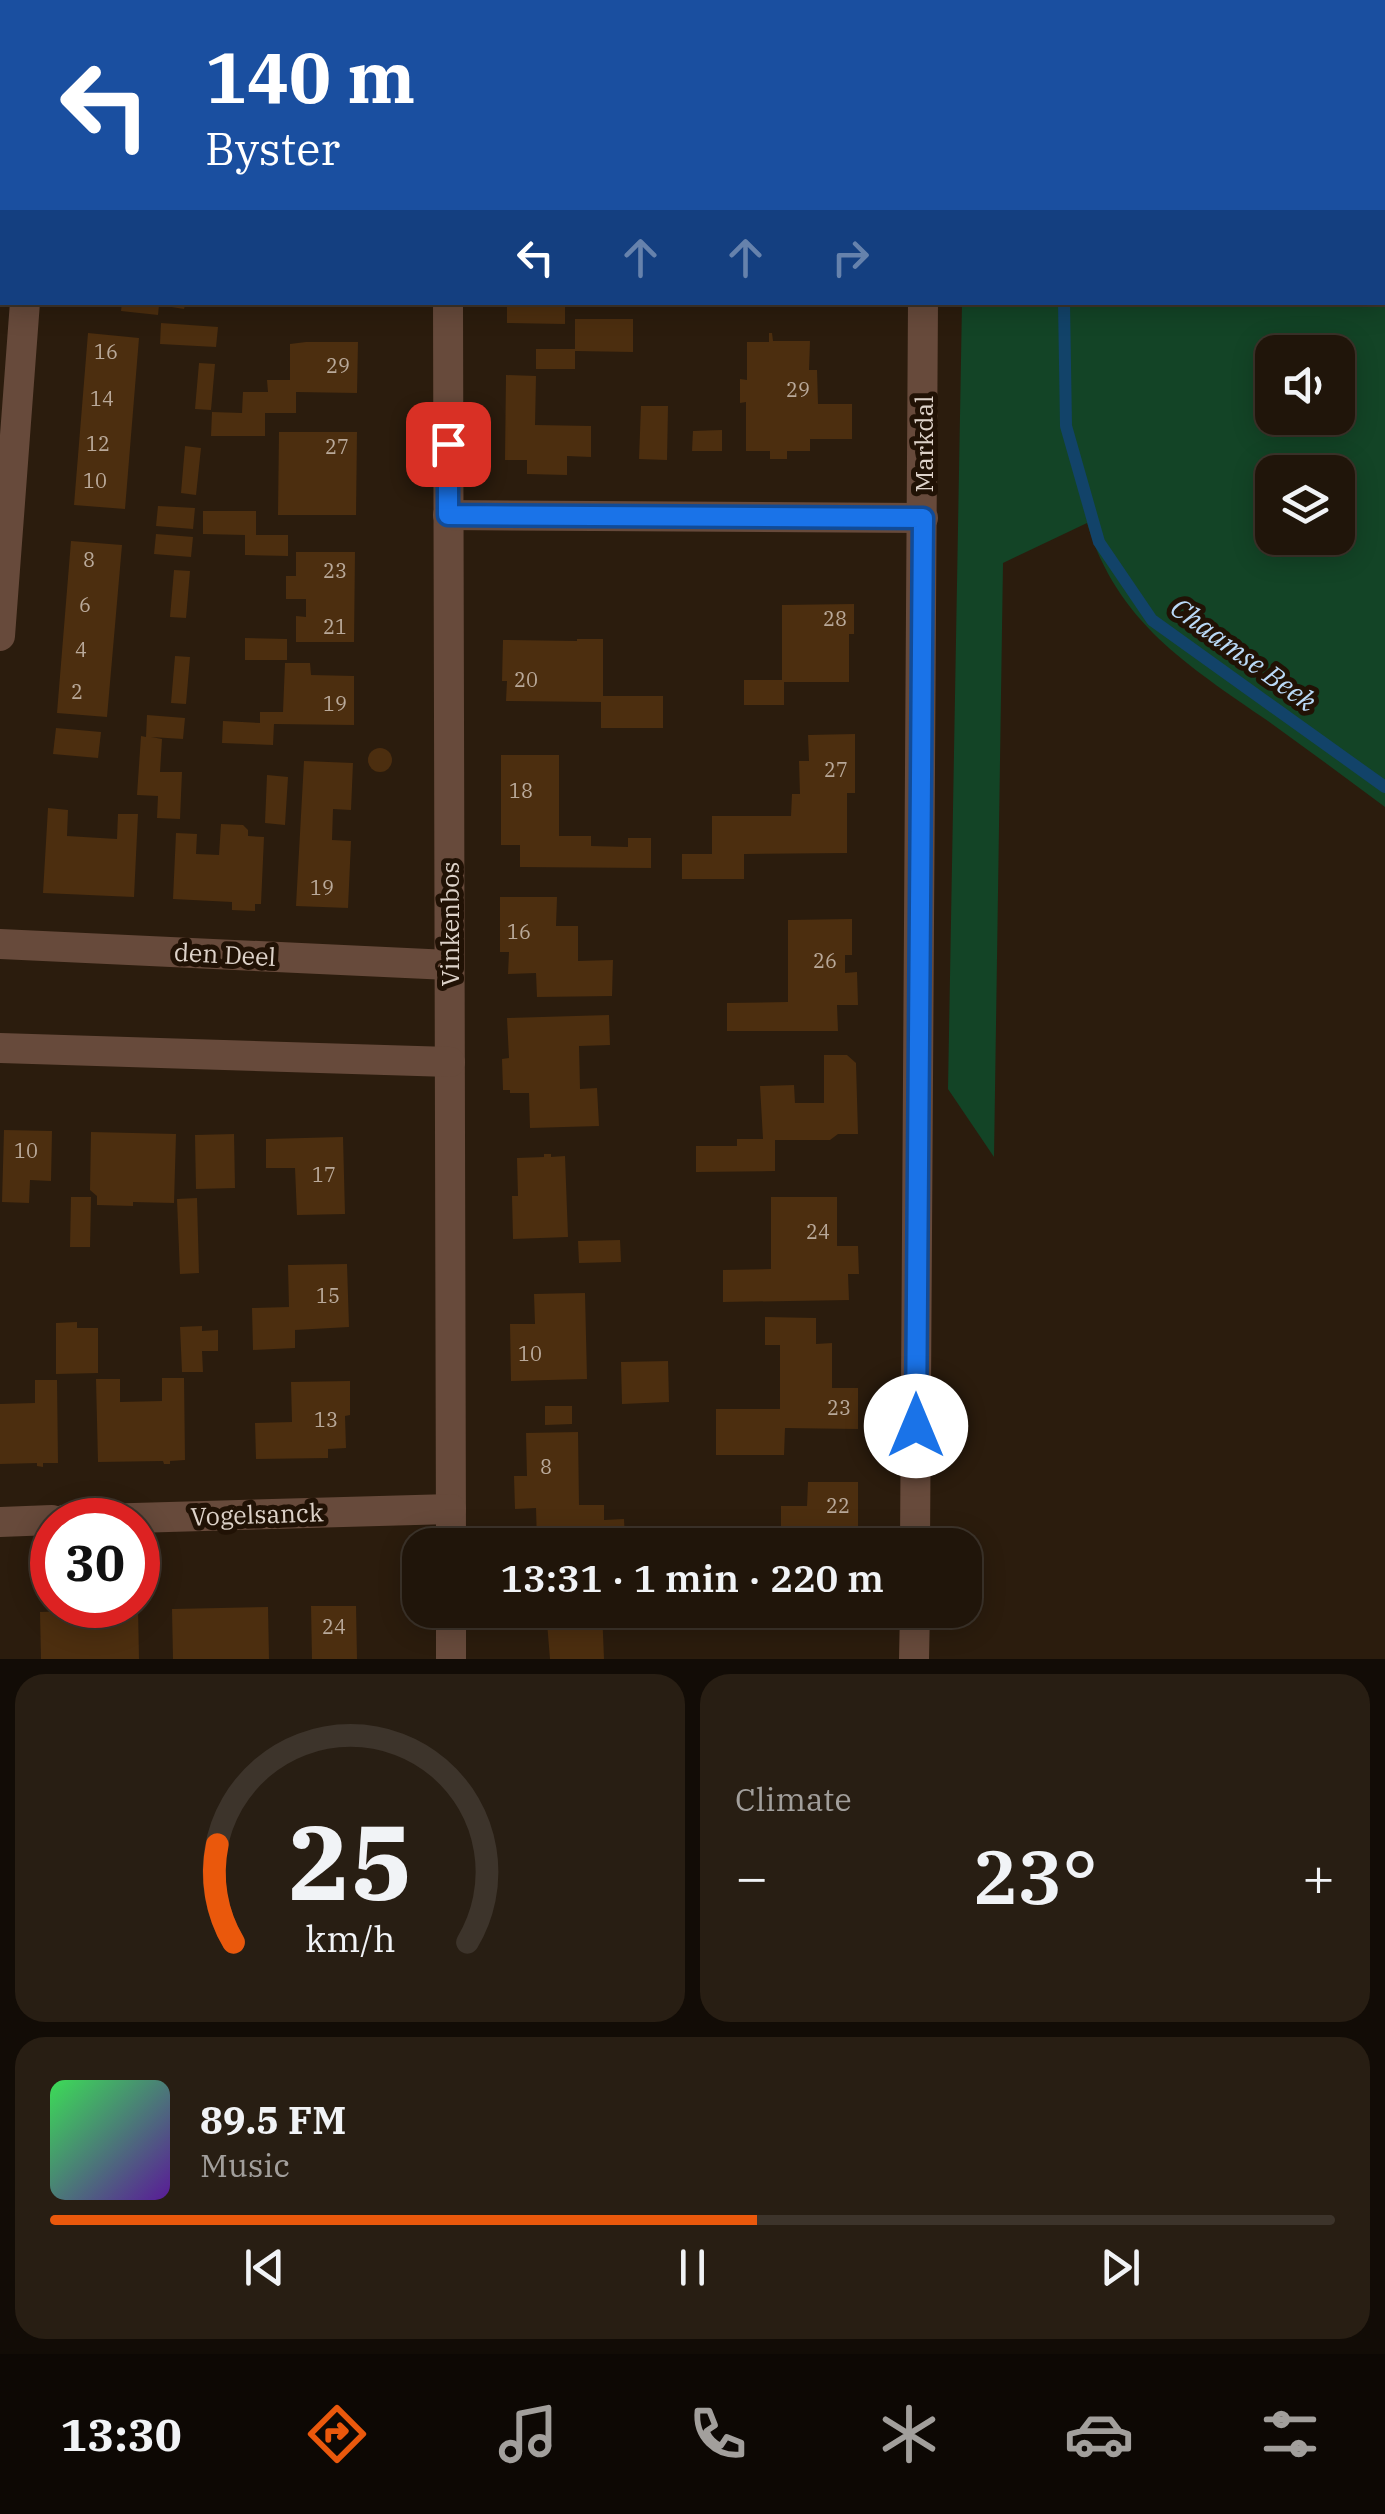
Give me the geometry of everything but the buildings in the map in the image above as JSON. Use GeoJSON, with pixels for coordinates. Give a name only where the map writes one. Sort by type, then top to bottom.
{"type":"FeatureCollection","features":[{"type":"Feature","properties":{"kind":"street"},"geometry":{"type":"LineString","coordinates":[[0,636],[25,305]]}},
{"type":"Feature","properties":{"kind":"street","name":"Vinkenbos"},"geometry":{"type":"LineString","coordinates":[[448,305],[451,1528]]}},
{"type":"Feature","properties":{"kind":"street","name":"Markdal"},"geometry":{"type":"LineString","coordinates":[[915,1528],[923,305]]}},
{"type":"Feature","properties":{"kind":"street"},"geometry":{"type":"LineString","coordinates":[[448,515],[923,518]]}},
{"type":"Feature","properties":{"kind":"street","name":"den Deel"},"geometry":{"type":"LineString","coordinates":[[0,944],[450,966]]}},
{"type":"Feature","properties":{"kind":"street"},"geometry":{"type":"LineString","coordinates":[[0,1048],[450,1062]]}},
{"type":"Feature","properties":{"kind":"street","name":"Vogelsanck"},"geometry":{"type":"LineString","coordinates":[[160,1517],[451,1509]]}},
{"type":"Feature","properties":{"kind":"street"},"geometry":{"type":"LineString","coordinates":[[0,1522],[30,1521]]}},
{"type":"Feature","properties":{"kind":"street"},"geometry":{"type":"LineString","coordinates":[[451,1628],[452,1659]]}},
{"type":"Feature","properties":{"kind":"street"},"geometry":{"type":"LineString","coordinates":[[914,1659],[915,1628]]}},
{"type":"Feature","properties":{"kind":"green space"},"geometry":{"type":"Polygon","coordinates":[[[962,305],[1385,305],[1385,807],[1158,638],[1117,588],[1087,523],[1003,563],[994,1157],[948,1089],[962,305]]]}},
{"type":"Feature","properties":{"kind":"waterway","name":"Chaamse Beek"},"geometry":{"type":"LineString","coordinates":[[1064,305],[1066,426],[1099,542],[1152,620],[1385,787]]}},
{"type":"Feature","properties":{"kind":"route"},"geometry":{"type":"LineString","coordinates":[[448,444],[448,515],[923,518],[916,1426]]}}]}
